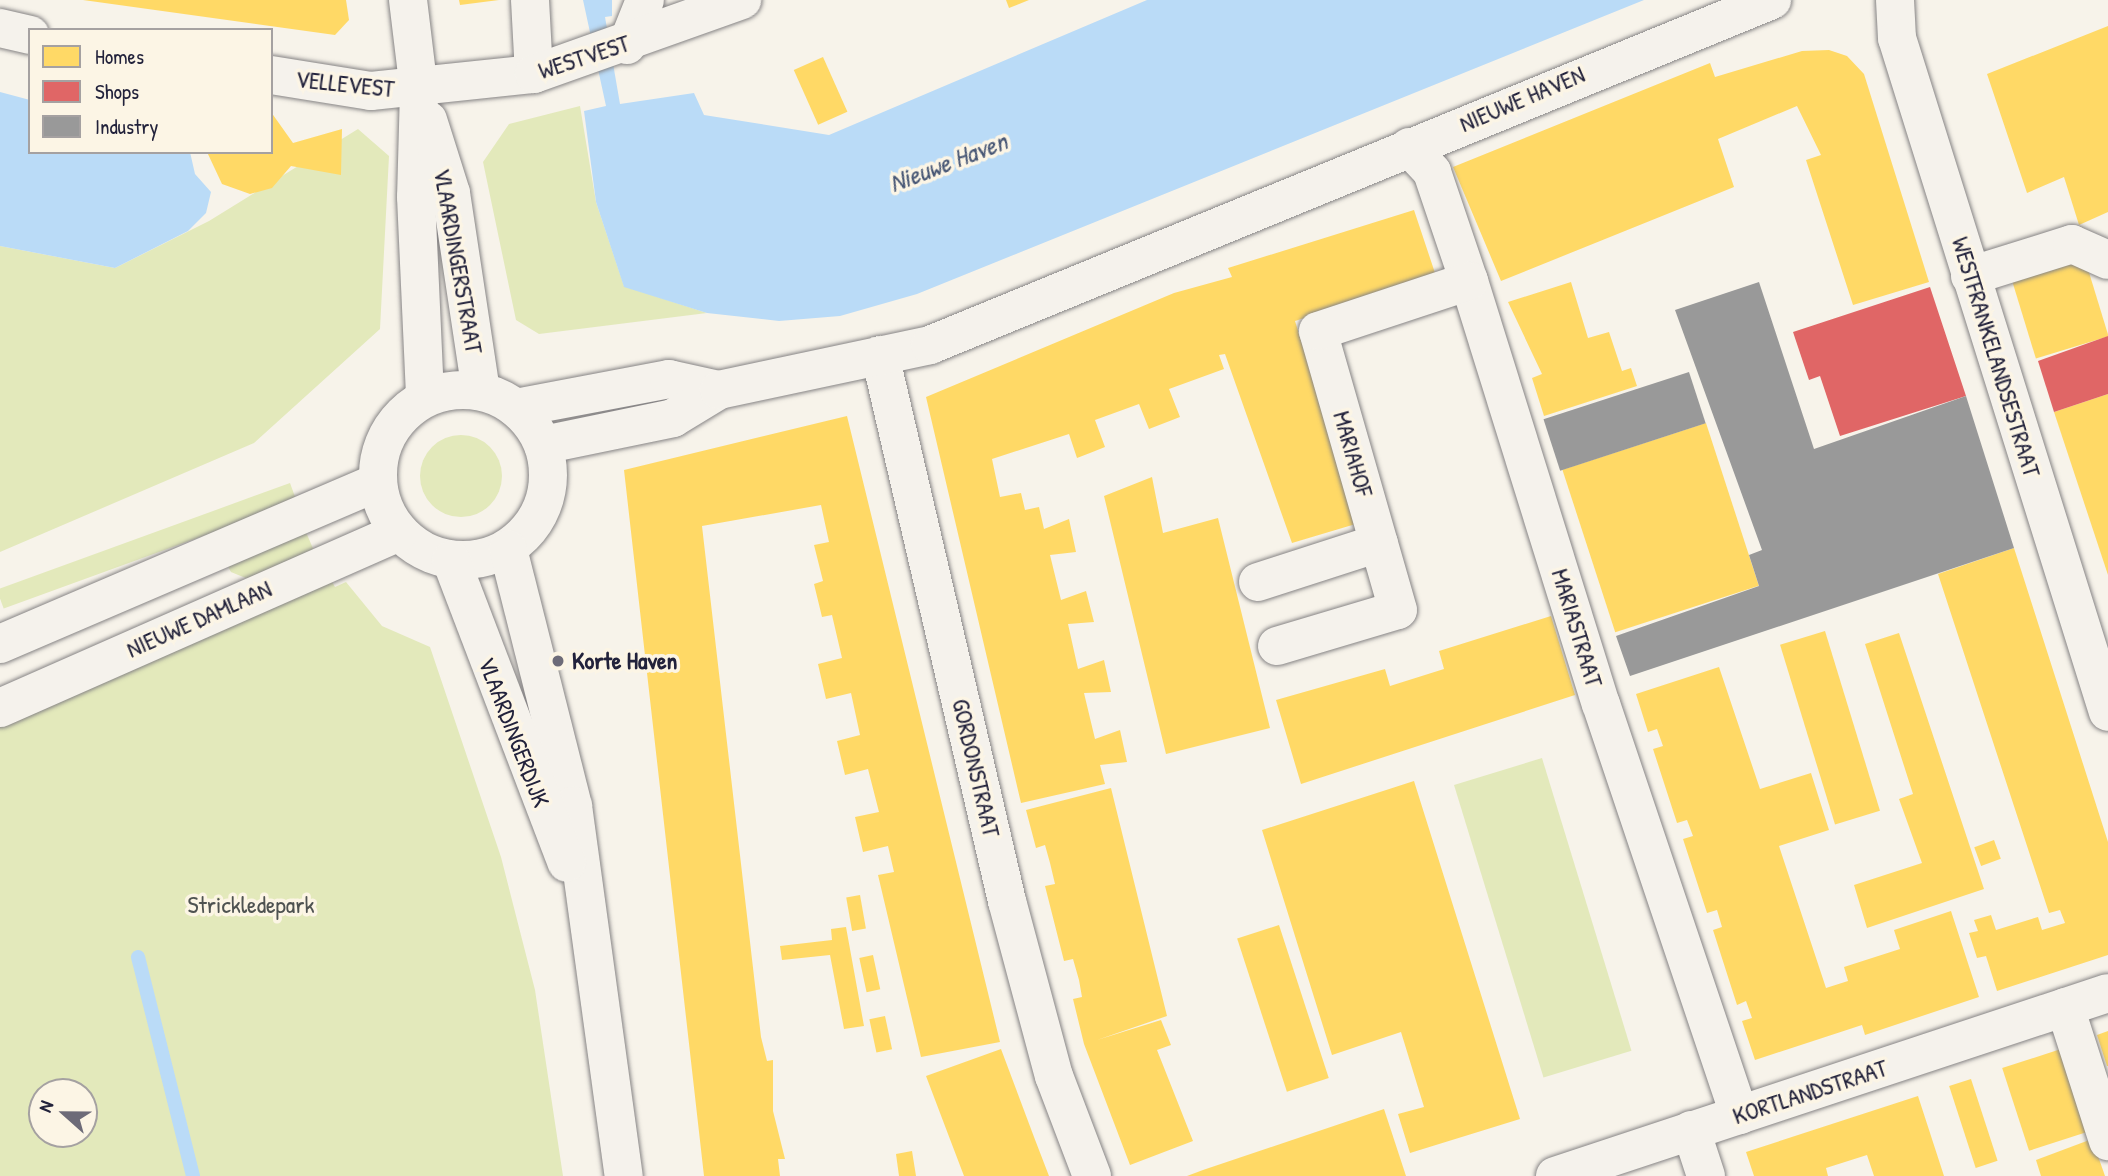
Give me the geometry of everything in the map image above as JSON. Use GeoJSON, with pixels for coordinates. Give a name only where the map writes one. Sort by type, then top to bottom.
{"type":"FeatureCollection","features":[{"type":"Feature","properties":{"kind":"street","name":"VLAARDINGERSTRAAT"},"geometry":{"type":"LineString","coordinates":[[408,0],[419,91],[416,197],[425,398]]}},
{"type":"Feature","properties":{"kind":"street"},"geometry":{"type":"LineString","coordinates":[[530,0],[534,74]]}},
{"type":"Feature","properties":{"kind":"street"},"geometry":{"type":"LineString","coordinates":[[627,44],[645,0]]}},
{"type":"Feature","properties":{"kind":"street","name":"WESTVEST"},"geometry":{"type":"LineString","coordinates":[[419,91],[534,74],[627,44],[742,0]]}},
{"type":"Feature","properties":{"kind":"street","name":"NIEUWE HAVEN"},"geometry":{"type":"LineString","coordinates":[[543,445],[673,418],[719,390],[930,345],[1409,146],[1772,0]]}},
{"type":"Feature","properties":{"kind":"street","name":"WESTFRANKELANDSESTRAAT"},"geometry":{"type":"LineString","coordinates":[[1895,0],[1897,38],[2108,712]]}},
{"type":"Feature","properties":{"kind":"street"},"geometry":{"type":"LineString","coordinates":[[0,28],[28,35]]}},
{"type":"Feature","properties":{"kind":"street","name":"VELLEVEST"},"geometry":{"type":"LineString","coordinates":[[273,75],[372,91],[419,91]]}},
{"type":"Feature","properties":{"kind":"street","name":"VLAARDINGERSTRAAT"},"geometry":{"type":"LineString","coordinates":[[419,91],[451,193],[481,391]]}},
{"type":"Feature","properties":{"kind":"street","name":"MARIASTRAAT"},"geometry":{"type":"LineString","coordinates":[[1409,146],[1432,172],[1469,281],[1601,704],[1740,1115]]}},
{"type":"Feature","properties":{"kind":"street"},"geometry":{"type":"LineString","coordinates":[[1970,276],[2072,244],[2108,260]]}},
{"type":"Feature","properties":{"kind":"street","name":"MARIAHOF"},"geometry":{"type":"LineString","coordinates":[[1278,646],[1398,610],[1318,331],[1469,281]]}},
{"type":"Feature","properties":{"kind":"street","name":"GORDONSTRAAT"},"geometry":{"type":"LineString","coordinates":[[880,355],[1007,901],[1054,1076],[1092,1176]]}},
{"type":"Feature","properties":{"kind":"street","name":"NIEUWE HAVEN"},"geometry":{"type":"LineString","coordinates":[[516,408],[669,379],[719,390]]}},
{"type":"Feature","properties":{"kind":"street"},"geometry":{"type":"LineString","coordinates":[[481,391],[516,408],[543,445],[549,474],[544,504],[508,549],[451,560],[430,554],[399,532],[378,482],[389,432],[425,398],[481,391]]}},
{"type":"Feature","properties":{"kind":"street"},"geometry":{"type":"LineString","coordinates":[[0,644],[378,482]]}},
{"type":"Feature","properties":{"kind":"street","name":"NIEUWE DAMLAAN"},"geometry":{"type":"LineString","coordinates":[[0,708],[399,532]]}},
{"type":"Feature","properties":{"kind":"street"},"geometry":{"type":"LineString","coordinates":[[1258,582],[1379,543]]}},
{"type":"Feature","properties":{"kind":"street","name":"VLAARDINGERDIJK"},"geometry":{"type":"LineString","coordinates":[[508,549],[573,806],[583,901],[624,1176]]}},
{"type":"Feature","properties":{"kind":"street","name":"VLAARDINGERDIJK"},"geometry":{"type":"LineString","coordinates":[[451,560],[583,901]]}},
{"type":"Feature","properties":{"kind":"street","name":"KORTLANDSTRAAT"},"geometry":{"type":"LineString","coordinates":[[1555,1176],[2108,993]]}},
{"type":"Feature","properties":{"kind":"street"},"geometry":{"type":"LineString","coordinates":[[2065,1007],[2108,1141]]}},
{"type":"Feature","properties":{"kind":"street"},"geometry":{"type":"LineString","coordinates":[[1691,1130],[1706,1176]]}},
{"type":"Feature","properties":{"kind":"green space"},"geometry":{"type":"Polygon","coordinates":[[[580,106],[596,202],[624,286],[707,313],[539,334],[516,320],[483,162],[509,124],[580,106]]]}},
{"type":"Feature","properties":{"kind":"green space"},"geometry":{"type":"Polygon","coordinates":[[[358,129],[389,156],[380,329],[254,443],[0,552],[0,246],[115,268],[209,221],[358,129]]]}},
{"type":"Feature","properties":{"kind":"green space"},"geometry":{"type":"Polygon","coordinates":[[[461,435],[477,438],[490,447],[499,460],[502,476],[499,492],[490,505],[477,514],[461,517],[445,514],[432,505],[423,492],[420,476],[423,460],[432,447],[445,438],[461,435]]]}},
{"type":"Feature","properties":{"kind":"green space"},"geometry":{"type":"Polygon","coordinates":[[[290,483],[297,502],[4,609],[0,589],[290,483]]]}},
{"type":"Feature","properties":{"kind":"green space"},"geometry":{"type":"Polygon","coordinates":[[[305,530],[315,553],[253,581],[231,572],[226,563],[305,530]]]}},
{"type":"Feature","properties":{"kind":"green space","name":"Strickledepark"},"geometry":{"type":"Polygon","coordinates":[[[330,578],[335,587],[346,582],[382,626],[430,647],[501,857],[535,990],[563,1176],[0,1176],[0,721],[330,578]]]}},
{"type":"Feature","properties":{"kind":"green space"},"geometry":{"type":"Polygon","coordinates":[[[1542,758],[1631,1051],[1543,1078],[1454,785],[1542,758]]]}},
{"type":"Feature","properties":{"kind":"water","name":"Nieuwe Haven"},"geometry":{"type":"Polygon","coordinates":[[[583,0],[612,0],[612,16],[605,17],[620,104],[694,93],[704,115],[829,135],[1147,0],[1644,0],[917,294],[840,316],[779,321],[707,313],[624,287],[596,202],[584,111],[606,106],[583,0]]]}},
{"type":"Feature","properties":{"kind":"water"},"geometry":{"type":"Polygon","coordinates":[[[0,92],[28,99],[28,154],[190,154],[195,174],[211,192],[206,213],[188,231],[115,268],[0,246],[0,92]]]}},
{"type":"Feature","properties":{"kind":"building: Homes"},"geometry":{"type":"Polygon","coordinates":[[[83,0],[346,0],[349,20],[335,35],[83,0]]]}},
{"type":"Feature","properties":{"kind":"building: Homes"},"geometry":{"type":"Polygon","coordinates":[[[459,0],[499,0],[460,5],[459,0]]]}},
{"type":"Feature","properties":{"kind":"building: Homes"},"geometry":{"type":"Polygon","coordinates":[[[1006,0],[1029,0],[1009,8],[1006,0]]]}},
{"type":"Feature","properties":{"kind":"building: Homes"},"geometry":{"type":"Polygon","coordinates":[[[2108,26],[2108,212],[2079,225],[2064,177],[2027,193],[1987,74],[2108,26]]]}},
{"type":"Feature","properties":{"kind":"building: Homes"},"geometry":{"type":"Polygon","coordinates":[[[1829,50],[1847,56],[1864,74],[1929,282],[1853,305],[1806,160],[1821,155],[1797,106],[1718,139],[1734,187],[1501,281],[1453,167],[1710,63],[1715,77],[1802,51],[1829,50]]]}},
{"type":"Feature","properties":{"kind":"building: Homes"},"geometry":{"type":"Polygon","coordinates":[[[823,57],[847,112],[818,125],[794,70],[823,57]]]}},
{"type":"Feature","properties":{"kind":"building: Homes"},"geometry":{"type":"Polygon","coordinates":[[[273,115],[293,143],[342,129],[341,175],[291,166],[272,188],[250,194],[222,184],[208,154],[273,154],[273,115]]]}},
{"type":"Feature","properties":{"kind":"building: Homes"},"geometry":{"type":"Polygon","coordinates":[[[1414,210],[1436,276],[1295,321],[1359,523],[1292,543],[1225,354],[1219,355],[1224,369],[1169,389],[1180,417],[1149,429],[1139,404],[1095,420],[1105,447],[1077,458],[1069,434],[992,459],[1000,497],[1021,493],[1025,510],[1039,507],[1044,529],[1069,519],[1076,552],[1050,555],[1061,600],[1086,591],[1094,622],[1068,624],[1078,669],[1104,660],[1111,692],[1084,693],[1095,739],[1120,730],[1127,762],[1100,765],[1105,784],[1021,803],[926,397],[1174,293],[1232,277],[1228,268],[1414,210]]]}},
{"type":"Feature","properties":{"kind":"building: Homes"},"geometry":{"type":"Polygon","coordinates":[[[2084,256],[2108,337],[2036,359],[2011,278],[2084,256]]]}},
{"type":"Feature","properties":{"kind":"building: Homes"},"geometry":{"type":"Polygon","coordinates":[[[1571,282],[1588,338],[1609,332],[1622,371],[1631,368],[1637,386],[1544,416],[1532,378],[1542,374],[1508,302],[1571,282]]]}},
{"type":"Feature","properties":{"kind":"building: Homes"},"geometry":{"type":"Polygon","coordinates":[[[2108,394],[2108,575],[2054,412],[2108,394]]]}},
{"type":"Feature","properties":{"kind":"building: Homes"},"geometry":{"type":"Polygon","coordinates":[[[847,416],[1000,1042],[921,1057],[878,875],[894,872],[888,846],[863,852],[855,817],[879,812],[868,769],[845,775],[837,741],[860,735],[851,693],[826,699],[818,664],[842,658],[832,615],[822,617],[814,584],[823,581],[814,545],[829,542],[821,505],[702,526],[761,1037],[767,1061],[773,1060],[773,1111],[785,1159],[778,1159],[780,1176],[704,1176],[624,470],[847,416]]]}},
{"type":"Feature","properties":{"kind":"building: Homes"},"geometry":{"type":"Polygon","coordinates":[[[1706,423],[1759,586],[1615,632],[1562,470],[1706,423]]]}},
{"type":"Feature","properties":{"kind":"building: Homes"},"geometry":{"type":"Polygon","coordinates":[[[1152,477],[1163,533],[1218,518],[1270,728],[1166,754],[1104,496],[1152,477]]]}},
{"type":"Feature","properties":{"kind":"building: Homes"},"geometry":{"type":"Polygon","coordinates":[[[2014,548],[2108,842],[2108,955],[1997,991],[1986,956],[1977,958],[1969,933],[1978,931],[1974,920],[1991,915],[1996,930],[2038,917],[2042,930],[2065,923],[2060,910],[2049,913],[1938,574],[2014,548]]]}},
{"type":"Feature","properties":{"kind":"building: Homes"},"geometry":{"type":"Polygon","coordinates":[[[1551,616],[1575,695],[1301,784],[1276,700],[1385,669],[1390,686],[1444,669],[1439,651],[1551,616]]]}},
{"type":"Feature","properties":{"kind":"building: Homes"},"geometry":{"type":"Polygon","coordinates":[[[1825,631],[1880,811],[1835,825],[1780,645],[1825,631]]]}},
{"type":"Feature","properties":{"kind":"building: Homes"},"geometry":{"type":"Polygon","coordinates":[[[1899,633],[1984,889],[1867,928],[1854,885],[1922,863],[1899,799],[1913,794],[1865,644],[1899,633]]]}},
{"type":"Feature","properties":{"kind":"building: Homes"},"geometry":{"type":"Polygon","coordinates":[[[1719,667],[1760,789],[1811,773],[1829,830],[1779,846],[1826,988],[1848,981],[1844,967],[1900,949],[1894,930],[1951,911],[1979,997],[1865,1035],[1862,1025],[1755,1060],[1742,1021],[1752,1018],[1746,1001],[1737,1005],[1713,930],[1722,927],[1717,910],[1707,913],[1683,839],[1693,836],[1687,820],[1677,823],[1653,749],[1663,746],[1657,729],[1648,732],[1636,694],[1719,667]]]}},
{"type":"Feature","properties":{"kind":"building: Homes"},"geometry":{"type":"Polygon","coordinates":[[[1414,781],[1520,1119],[1410,1153],[1398,1114],[1424,1107],[1401,1032],[1332,1055],[1262,830],[1414,781]]]}},
{"type":"Feature","properties":{"kind":"building: Homes"},"geometry":{"type":"Polygon","coordinates":[[[1111,788],[1167,1016],[1097,1040],[1161,1020],[1171,1045],[1157,1050],[1193,1141],[1130,1165],[1084,1044],[1073,999],[1082,997],[1079,980],[1073,959],[1064,961],[1045,886],[1055,884],[1050,863],[1045,845],[1036,848],[1026,810],[1111,788]]]}},
{"type":"Feature","properties":{"kind":"building: Homes"},"geometry":{"type":"Polygon","coordinates":[[[1994,840],[2001,859],[1981,866],[1974,847],[1994,840]]]}},
{"type":"Feature","properties":{"kind":"building: Homes"},"geometry":{"type":"Polygon","coordinates":[[[860,895],[866,928],[852,931],[846,897],[860,895]]]}},
{"type":"Feature","properties":{"kind":"building: Homes"},"geometry":{"type":"Polygon","coordinates":[[[1279,925],[1329,1078],[1287,1092],[1237,939],[1279,925]]]}},
{"type":"Feature","properties":{"kind":"building: Homes"},"geometry":{"type":"Polygon","coordinates":[[[846,927],[864,1026],[844,1029],[830,955],[782,960],[780,946],[832,940],[831,929],[846,927]]]}},
{"type":"Feature","properties":{"kind":"building: Homes"},"geometry":{"type":"Polygon","coordinates":[[[873,955],[880,989],[867,992],[859,958],[873,955]]]}},
{"type":"Feature","properties":{"kind":"building: Homes"},"geometry":{"type":"Polygon","coordinates":[[[885,1016],[892,1049],[876,1053],[869,1019],[885,1016]]]}},
{"type":"Feature","properties":{"kind":"building: Homes"},"geometry":{"type":"Polygon","coordinates":[[[2108,1031],[2108,1066],[2107,1066],[2097,1035],[2108,1031]]]}},
{"type":"Feature","properties":{"kind":"building: Homes"},"geometry":{"type":"Polygon","coordinates":[[[2064,1048],[2091,1131],[2029,1151],[2002,1068],[2064,1048]]]}},
{"type":"Feature","properties":{"kind":"building: Homes"},"geometry":{"type":"Polygon","coordinates":[[[1001,1049],[1049,1176],[964,1176],[926,1076],[1001,1049]]]}},
{"type":"Feature","properties":{"kind":"building: Homes"},"geometry":{"type":"Polygon","coordinates":[[[1971,1079],[1998,1161],[1976,1168],[1949,1086],[1971,1079]]]}},
{"type":"Feature","properties":{"kind":"building: Homes"},"geometry":{"type":"Polygon","coordinates":[[[1918,1096],[1944,1176],[1874,1176],[1867,1155],[1826,1168],[1828,1176],[1754,1176],[1746,1152],[1918,1096]]]}},
{"type":"Feature","properties":{"kind":"building: Homes"},"geometry":{"type":"Polygon","coordinates":[[[1384,1109],[1406,1176],[1187,1176],[1203,1170],[1384,1109]]]}},
{"type":"Feature","properties":{"kind":"building: Homes"},"geometry":{"type":"Polygon","coordinates":[[[2092,1139],[2105,1176],[2041,1176],[2036,1160],[2092,1139]]]}},
{"type":"Feature","properties":{"kind":"building: Homes"},"geometry":{"type":"Polygon","coordinates":[[[912,1151],[916,1176],[899,1176],[896,1154],[912,1151]]]}},
{"type":"Feature","properties":{"kind":"building: Shops"},"geometry":{"type":"Polygon","coordinates":[[[1930,287],[1966,396],[1840,436],[1820,376],[1809,380],[1793,332],[1930,287]]]}},
{"type":"Feature","properties":{"kind":"building: Shops"},"geometry":{"type":"Polygon","coordinates":[[[2108,336],[2108,394],[2054,412],[2038,361],[2108,336]]]}},
{"type":"Feature","properties":{"kind":"building: Industry"},"geometry":{"type":"Polygon","coordinates":[[[1759,282],[1814,449],[1966,396],[2014,548],[1630,676],[1616,636],[1759,586],[1749,555],[1762,550],[1675,310],[1759,282]]]}},
{"type":"Feature","properties":{"kind":"building: Industry"},"geometry":{"type":"Polygon","coordinates":[[[1689,372],[1706,423],[1560,471],[1543,419],[1689,372]]]}},
{"type":"Feature","properties":{"kind":"waterway"},"geometry":{"type":"LineString","coordinates":[[138,957],[193,1176]]}},
{"type":"Feature","properties":{"kind":"place","name":"Korte Haven"},"geometry":{"type":"Point","coordinates":[558,661]}}]}
